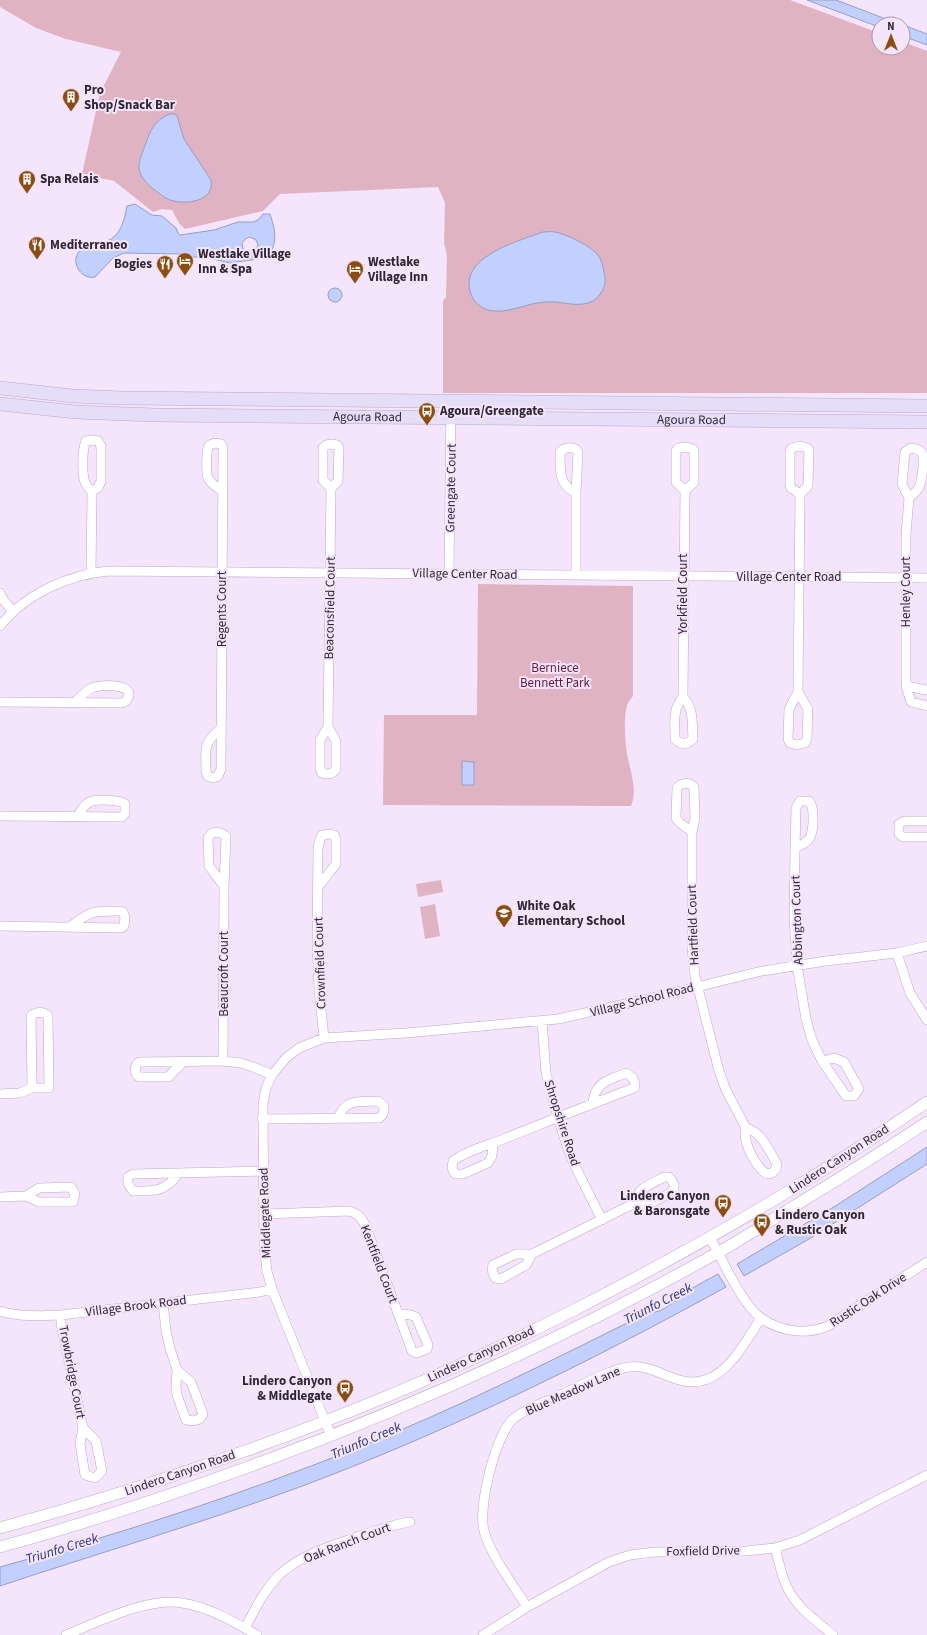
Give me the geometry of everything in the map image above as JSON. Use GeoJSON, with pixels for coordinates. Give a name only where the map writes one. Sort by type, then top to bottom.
{"type":"FeatureCollection","features":[{"type":"Feature","properties":{"kind":"main road","name":"Agoura Road"},"geometry":{"type":"LineString","coordinates":[[0,388],[73,396],[122,398],[927,406]]}},
{"type":"Feature","properties":{"kind":"main road","name":"Agoura Road"},"geometry":{"type":"LineString","coordinates":[[0,404],[108,414],[927,422]]}},
{"type":"Feature","properties":{"kind":"street","name":"Greengate Court"},"geometry":{"type":"LineString","coordinates":[[450,574],[452,402]]}},
{"type":"Feature","properties":{"kind":"street"},"geometry":{"type":"LineString","coordinates":[[92,440],[98,441],[101,446],[101,481],[98,488],[92,491],[86,486],[84,479],[83,447],[86,441],[92,440]]}},
{"type":"Feature","properties":{"kind":"street"},"geometry":{"type":"LineString","coordinates":[[798,692],[806,706],[808,717],[808,739],[805,743],[797,745],[790,743],[788,739],[789,709],[798,692],[800,494],[808,486],[808,450],[807,448],[800,446],[792,448],[790,451],[790,484],[791,488],[800,494]]}},
{"type":"Feature","properties":{"kind":"street","name":"Henley Court"},"geometry":{"type":"LineString","coordinates":[[909,498],[919,488],[923,459],[922,453],[917,449],[911,448],[905,452],[902,484],[909,498],[906,534],[906,686],[911,702],[927,706]]}},
{"type":"Feature","properties":{"kind":"street","name":"Beaconsfield Court"},"geometry":{"type":"LineString","coordinates":[[328,727],[331,488]]}},
{"type":"Feature","properties":{"kind":"street"},"geometry":{"type":"LineString","coordinates":[[91,572],[92,491]]}},
{"type":"Feature","properties":{"kind":"street","name":"Regents Court"},"geometry":{"type":"LineString","coordinates":[[221,728],[210,738],[206,745],[206,772],[208,776],[213,778],[218,776],[221,769],[222,491]]}},
{"type":"Feature","properties":{"kind":"street","name":"Yorkfield Court"},"geometry":{"type":"LineString","coordinates":[[683,697],[684,491]]}},
{"type":"Feature","properties":{"kind":"street"},"geometry":{"type":"LineString","coordinates":[[576,492],[576,576]]}},
{"type":"Feature","properties":{"kind":"street","name":"Village Center Road"},"geometry":{"type":"LineString","coordinates":[[0,626],[13,612],[37,594],[64,581],[91,572],[927,578]]}},
{"type":"Feature","properties":{"kind":"street"},"geometry":{"type":"LineString","coordinates":[[0,593],[13,612]]}},
{"type":"Feature","properties":{"kind":"street"},"geometry":{"type":"LineString","coordinates":[[0,702],[122,703],[126,701],[128,695],[121,686],[99,686],[92,687],[75,702]]}},
{"type":"Feature","properties":{"kind":"street"},"geometry":{"type":"LineString","coordinates":[[906,686],[927,690]]}},
{"type":"Feature","properties":{"kind":"street","name":"Hartfield Court"},"geometry":{"type":"LineString","coordinates":[[692,832],[676,818],[677,788],[680,784],[684,783],[690,784],[694,788],[695,818],[692,832],[692,948],[698,987],[719,1071],[726,1090],[746,1128],[752,1130],[759,1136],[777,1164],[776,1170],[766,1174],[761,1170],[746,1143],[744,1133],[746,1128]]}},
{"type":"Feature","properties":{"kind":"street"},"geometry":{"type":"LineString","coordinates":[[0,816],[122,817],[125,813],[125,804],[120,801],[93,800],[84,806],[77,816]]}},
{"type":"Feature","properties":{"kind":"street","name":"Abbington Court"},"geometry":{"type":"LineString","coordinates":[[795,848],[808,840],[812,833],[813,807],[808,801],[800,801],[796,808],[795,848],[794,918],[797,965],[806,1019],[812,1040],[822,1061],[846,1096],[854,1096],[859,1089],[844,1062],[834,1058],[822,1061]]}},
{"type":"Feature","properties":{"kind":"street"},"geometry":{"type":"LineString","coordinates":[[927,821],[904,821],[899,824],[898,828],[899,834],[903,837],[927,837]]}},
{"type":"Feature","properties":{"kind":"street","name":"Beaucroft Court"},"geometry":{"type":"LineString","coordinates":[[223,1061],[224,886],[226,837],[224,834],[218,832],[212,833],[208,838],[208,863],[224,886]]}},
{"type":"Feature","properties":{"kind":"street","name":"Crownfield Court"},"geometry":{"type":"LineString","coordinates":[[318,888],[336,864],[336,839],[334,835],[322,835],[318,848],[318,888],[319,990],[324,1038]]}},
{"type":"Feature","properties":{"kind":"street"},"geometry":{"type":"LineString","coordinates":[[0,926],[121,928],[124,926],[125,918],[123,912],[120,911],[97,911],[86,914],[70,927]]}},
{"type":"Feature","properties":{"kind":"street","name":"Village School Road"},"geometry":{"type":"LineString","coordinates":[[354,1037],[542,1021],[578,1016],[762,971],[797,965],[897,953],[927,946]]}},
{"type":"Feature","properties":{"kind":"street"},"geometry":{"type":"LineString","coordinates":[[897,953],[910,992],[926,1017]]}},
{"type":"Feature","properties":{"kind":"street"},"geometry":{"type":"LineString","coordinates":[[0,1094],[20,1093],[32,1088],[49,1088],[48,1016],[40,1012],[33,1014],[32,1016],[32,1088]]}},
{"type":"Feature","properties":{"kind":"street","name":"Shropshire Road"},"geometry":{"type":"LineString","coordinates":[[542,1021],[546,1072],[558,1118],[568,1149],[577,1170],[602,1220]]}},
{"type":"Feature","properties":{"kind":"street","name":"Middlegate Road"},"geometry":{"type":"LineString","coordinates":[[331,1436],[272,1289],[267,1272],[264,1247],[262,1119],[266,1088],[272,1075],[286,1058],[299,1048],[324,1038],[354,1037]]}},
{"type":"Feature","properties":{"kind":"street"},"geometry":{"type":"LineString","coordinates":[[184,1062],[168,1077],[139,1077],[135,1069],[136,1064],[139,1062],[223,1061],[253,1066],[272,1075]]}},
{"type":"Feature","properties":{"kind":"street","name":"Lindero Canyon Road"},"geometry":{"type":"LineString","coordinates":[[0,1528],[84,1505],[177,1475],[325,1421],[489,1351],[570,1312],[710,1238],[797,1186],[927,1102]]}},
{"type":"Feature","properties":{"kind":"street"},"geometry":{"type":"LineString","coordinates":[[493,1144],[492,1156],[488,1163],[463,1174],[455,1174],[452,1168],[453,1161],[458,1157],[593,1104]]}},
{"type":"Feature","properties":{"kind":"street"},"geometry":{"type":"LineString","coordinates":[[262,1119],[338,1118]]}},
{"type":"Feature","properties":{"kind":"street","name":"Lindero Canyon Road"},"geometry":{"type":"LineString","coordinates":[[0,1547],[177,1493],[331,1436],[416,1402],[523,1353],[608,1311],[719,1252],[875,1156],[927,1122]]}},
{"type":"Feature","properties":{"kind":"street"},"geometry":{"type":"LineString","coordinates":[[178,1174],[173,1181],[156,1191],[133,1191],[127,1181],[128,1177],[133,1174],[263,1171]]}},
{"type":"Feature","properties":{"kind":"street"},"geometry":{"type":"LineString","coordinates":[[0,1197],[26,1196]]}},
{"type":"Feature","properties":{"kind":"street"},"geometry":{"type":"LineString","coordinates":[[532,1254],[633,1204]]}},
{"type":"Feature","properties":{"kind":"street","name":"Kentfield Court"},"geometry":{"type":"LineString","coordinates":[[264,1214],[349,1211],[357,1213],[362,1218],[366,1227],[398,1314]]}},
{"type":"Feature","properties":{"kind":"street","name":"Rustic Oak Drive"},"geometry":{"type":"LineString","coordinates":[[710,1238],[750,1307],[760,1318],[789,1331],[817,1331],[828,1326],[927,1262]]}},
{"type":"Feature","properties":{"kind":"street","name":"Village Brook Road"},"geometry":{"type":"LineString","coordinates":[[0,1311],[16,1316],[35,1317],[61,1315],[260,1292],[272,1289]]}},
{"type":"Feature","properties":{"kind":"street"},"geometry":{"type":"LineString","coordinates":[[163,1303],[168,1342],[177,1370],[177,1395],[186,1420],[193,1421],[199,1419],[202,1414],[191,1382],[177,1370]]}},
{"type":"Feature","properties":{"kind":"street","name":"Trowbridge Court"},"geometry":{"type":"LineString","coordinates":[[61,1315],[61,1324],[83,1428],[80,1444],[85,1475],[95,1478],[102,1471],[96,1441],[83,1428]]}},
{"type":"Feature","properties":{"kind":"street","name":"Blue Meadow Lane"},"geometry":{"type":"LineString","coordinates":[[527,1607],[489,1546],[484,1530],[482,1510],[496,1450],[513,1420],[527,1411],[607,1374],[629,1367],[650,1369],[684,1382],[696,1382],[708,1378],[719,1372],[733,1359],[760,1318]]}},
{"type":"Feature","properties":{"kind":"street","name":"Foxfield Drive"},"geometry":{"type":"LineString","coordinates":[[483,1635],[527,1607],[609,1562],[630,1555],[655,1552],[746,1551],[775,1548],[800,1540],[927,1475]]}},
{"type":"Feature","properties":{"kind":"street","name":"Oak Ranch Court"},"geometry":{"type":"LineString","coordinates":[[244,1628],[271,1585],[281,1574],[304,1558],[341,1542],[397,1524],[410,1522]]}},
{"type":"Feature","properties":{"kind":"street"},"geometry":{"type":"LineString","coordinates":[[775,1548],[786,1586],[791,1595],[800,1606],[833,1635]]}},
{"type":"Feature","properties":{"kind":"street"},"geometry":{"type":"LineString","coordinates":[[66,1635],[122,1612],[155,1603],[181,1603],[206,1609],[257,1635]]}},
{"type":"Feature","properties":{"kind":"green space"},"geometry":{"type":"Polygon","coordinates":[[[0,0],[790,0],[871,30],[871,56],[911,56],[911,45],[927,51],[927,393],[443,393],[443,301],[446,297],[447,255],[444,243],[445,203],[438,187],[280,194],[263,211],[185,229],[179,223],[172,210],[162,209],[153,212],[114,181],[82,174],[100,93],[121,52],[66,39],[36,28],[0,7],[0,0]]]}},
{"type":"Feature","properties":{"kind":"green space","name":"Berniece Bennett Park"},"geometry":{"type":"Polygon","coordinates":[[[478,584],[633,586],[633,696],[628,702],[625,714],[627,754],[634,787],[631,806],[383,805],[384,715],[477,715],[478,584]]]}},
{"type":"Feature","properties":{"kind":"green space"},"geometry":{"type":"Polygon","coordinates":[[[441,880],[443,892],[418,897],[416,884],[441,880]]]}},
{"type":"Feature","properties":{"kind":"green space"},"geometry":{"type":"Polygon","coordinates":[[[435,904],[440,936],[425,939],[420,907],[435,904]]]}},
{"type":"Feature","properties":{"kind":"water"},"geometry":{"type":"Polygon","coordinates":[[[807,0],[836,0],[878,16],[871,16],[871,24],[807,0]]]}},
{"type":"Feature","properties":{"kind":"water"},"geometry":{"type":"Polygon","coordinates":[[[911,28],[927,34],[927,45],[911,39],[911,28]]]}},
{"type":"Feature","properties":{"kind":"water"},"geometry":{"type":"Polygon","coordinates":[[[170,114],[175,114],[177,116],[184,139],[211,180],[211,187],[208,193],[204,197],[191,202],[170,200],[150,186],[143,179],[140,173],[139,167],[142,152],[149,134],[157,122],[170,114]]]}},
{"type":"Feature","properties":{"kind":"water"},"geometry":{"type":"Polygon","coordinates":[[[135,204],[152,215],[162,216],[176,228],[180,235],[214,230],[238,222],[253,222],[258,220],[263,214],[270,214],[275,235],[274,245],[269,255],[258,259],[230,263],[204,257],[183,257],[182,254],[124,253],[113,258],[95,277],[82,274],[76,262],[78,253],[86,246],[112,239],[122,225],[127,206],[135,204]],[[250,237],[245,239],[242,243],[243,249],[250,253],[256,250],[258,245],[256,240],[250,237]]]}},
{"type":"Feature","properties":{"kind":"water"},"geometry":{"type":"Polygon","coordinates":[[[543,232],[554,232],[565,235],[584,244],[598,255],[605,276],[605,285],[598,297],[593,301],[581,304],[545,302],[502,311],[488,310],[479,305],[472,297],[470,291],[470,279],[474,268],[483,259],[507,245],[543,232]]]}},
{"type":"Feature","properties":{"kind":"water"},"geometry":{"type":"Polygon","coordinates":[[[332,288],[338,288],[342,292],[342,298],[338,302],[332,302],[328,298],[328,292],[332,288]]]}},
{"type":"Feature","properties":{"kind":"water"},"geometry":{"type":"Polygon","coordinates":[[[462,761],[474,762],[474,785],[462,785],[462,761]]]}},
{"type":"Feature","properties":{"kind":"water"},"geometry":{"type":"Polygon","coordinates":[[[927,1147],[927,1164],[809,1239],[744,1276],[737,1264],[837,1205],[927,1147]]]}},
{"type":"Feature","properties":{"kind":"water"},"geometry":{"type":"Polygon","coordinates":[[[718,1274],[726,1287],[622,1343],[515,1395],[407,1444],[352,1467],[260,1501],[0,1586],[0,1567],[179,1513],[311,1466],[392,1434],[539,1367],[647,1313],[659,1311],[670,1305],[691,1289],[718,1274]]]}},
{"type":"Feature","properties":{"kind":"place","name":"Pro Shop/Snack Bar"},"geometry":{"type":"Point","coordinates":[71,112]}},
{"type":"Feature","properties":{"kind":"place","name":"Spa Relais"},"geometry":{"type":"Point","coordinates":[27,194]}},
{"type":"Feature","properties":{"kind":"place","name":"Mediterraneo"},"geometry":{"type":"Point","coordinates":[37,260]}},
{"type":"Feature","properties":{"kind":"place","name":"Westlake Village Inn & Spa"},"geometry":{"type":"Point","coordinates":[185,276]}},
{"type":"Feature","properties":{"kind":"place","name":"Bogies"},"geometry":{"type":"Point","coordinates":[165,279]}},
{"type":"Feature","properties":{"kind":"place","name":"Westlake Village Inn"},"geometry":{"type":"Point","coordinates":[355,284]}},
{"type":"Feature","properties":{"kind":"place","name":"Agoura/Greengate"},"geometry":{"type":"Point","coordinates":[427,426]}},
{"type":"Feature","properties":{"kind":"place","name":"White Oak Elementary School"},"geometry":{"type":"Point","coordinates":[504,928]}},
{"type":"Feature","properties":{"kind":"place","name":"Lindero Canyon & Baronsgate"},"geometry":{"type":"Point","coordinates":[723,1218]}},
{"type":"Feature","properties":{"kind":"place","name":"Lindero Canyon & Rustic Oak"},"geometry":{"type":"Point","coordinates":[762,1237]}},
{"type":"Feature","properties":{"kind":"place","name":"Lindero Canyon & Middlegate"},"geometry":{"type":"Point","coordinates":[345,1403]}},
{"type":"Feature","properties":{"kind":"water label","name":"Triunfo Creek"},"geometry":{"type":"Point","coordinates":[658,1304]}},
{"type":"Feature","properties":{"kind":"water label","name":"Triunfo Creek"},"geometry":{"type":"Point","coordinates":[366,1441]}},
{"type":"Feature","properties":{"kind":"water label","name":"Triunfo Creek"},"geometry":{"type":"Point","coordinates":[62,1549]}}]}
